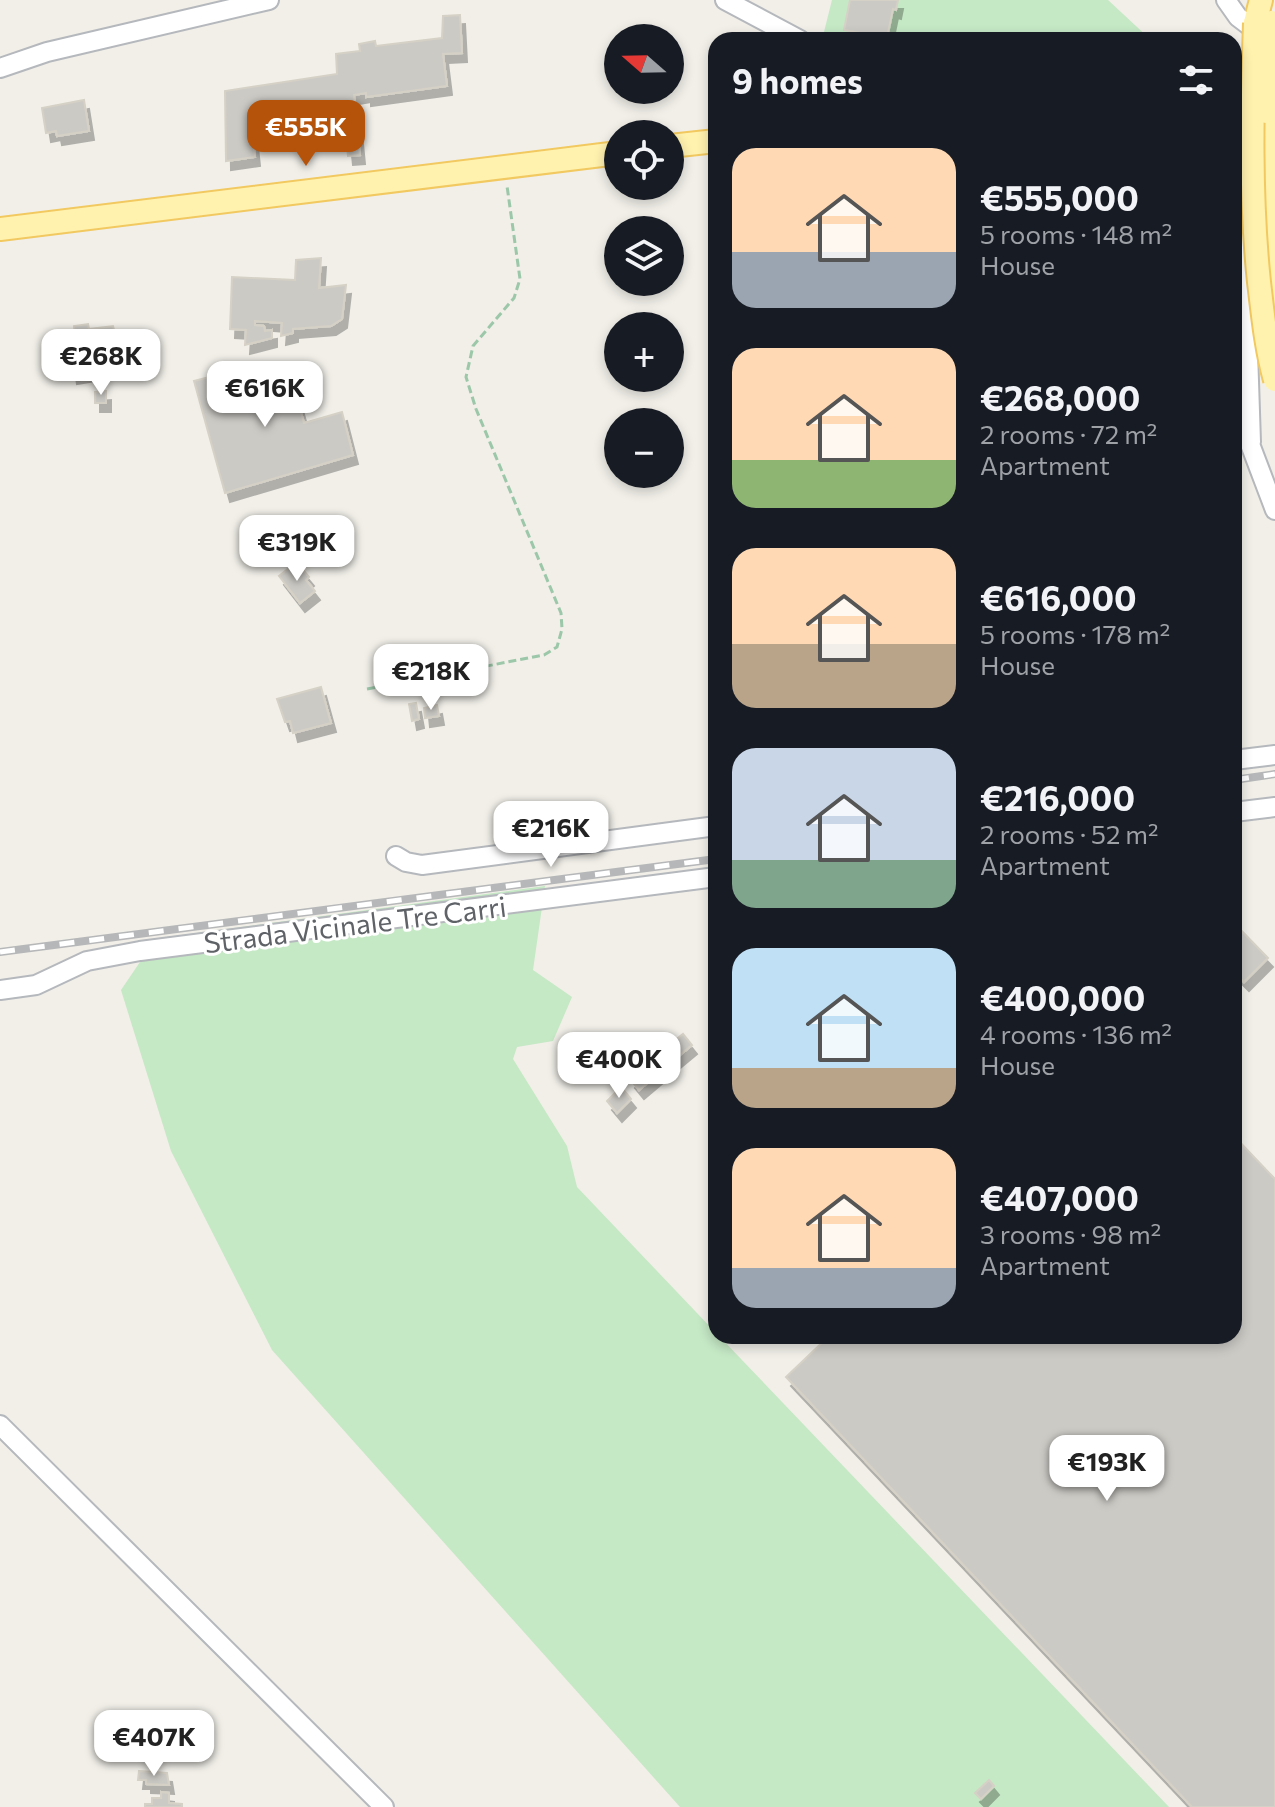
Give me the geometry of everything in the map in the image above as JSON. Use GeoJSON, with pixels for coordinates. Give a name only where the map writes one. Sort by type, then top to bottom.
{"type":"FeatureCollection","features":[{"type":"Feature","properties":{"kind":"main road"},"geometry":{"type":"LineString","coordinates":[[1271,0],[1266,186],[1275,297]]}},
{"type":"Feature","properties":{"kind":"main road"},"geometry":{"type":"LineString","coordinates":[[1257,8],[1251,152],[1253,209],[1262,310],[1275,380]]}},
{"type":"Feature","properties":{"kind":"main road"},"geometry":{"type":"LineString","coordinates":[[1242,76],[1271,78]]}},
{"type":"Feature","properties":{"kind":"main road"},"geometry":{"type":"LineString","coordinates":[[684,144],[708,142]]}},
{"type":"Feature","properties":{"kind":"main road"},"geometry":{"type":"LineString","coordinates":[[0,229],[604,155]]}},
{"type":"Feature","properties":{"kind":"street"},"geometry":{"type":"LineString","coordinates":[[0,68],[47,52],[269,0]]}},
{"type":"Feature","properties":{"kind":"street"},"geometry":{"type":"LineString","coordinates":[[725,0],[785,32]]}},
{"type":"Feature","properties":{"kind":"street"},"geometry":{"type":"LineString","coordinates":[[1226,0],[1238,17],[1275,45]]}},
{"type":"Feature","properties":{"kind":"street"},"geometry":{"type":"LineString","coordinates":[[1242,110],[1243,105],[1271,78]]}},
{"type":"Feature","properties":{"kind":"street"},"geometry":{"type":"LineString","coordinates":[[1242,184],[1251,442]]}},
{"type":"Feature","properties":{"kind":"street"},"geometry":{"type":"LineString","coordinates":[[1242,421],[1275,510]]}},
{"type":"Feature","properties":{"kind":"street"},"geometry":{"type":"LineString","coordinates":[[1242,759],[1275,755]]}},
{"type":"Feature","properties":{"kind":"street"},"geometry":{"type":"LineString","coordinates":[[1242,811],[1275,807]]}},
{"type":"Feature","properties":{"kind":"street"},"geometry":{"type":"LineString","coordinates":[[396,856],[422,865],[708,827]]}},
{"type":"Feature","properties":{"kind":"street","name":"Strada Vicinale Tre Carri"},"geometry":{"type":"LineString","coordinates":[[0,990],[36,985],[87,961],[140,951],[708,878]]}},
{"type":"Feature","properties":{"kind":"street"},"geometry":{"type":"LineString","coordinates":[[0,1425],[384,1807]]}},
{"type":"Feature","properties":{"kind":"path"},"geometry":{"type":"LineString","coordinates":[[367,689],[544,655],[557,647],[562,629],[561,613],[476,409],[466,377],[473,346],[514,298],[520,279],[504,167]]}},
{"type":"Feature","properties":{"kind":"green space"},"geometry":{"type":"Polygon","coordinates":[[[832,0],[1108,0],[1142,32],[824,32],[832,0]]]}},
{"type":"Feature","properties":{"kind":"green space"},"geometry":{"type":"Polygon","coordinates":[[[545,886],[533,970],[572,997],[553,1041],[517,1047],[513,1059],[567,1146],[577,1187],[708,1325],[708,1344],[727,1344],[1169,1807],[680,1807],[272,1350],[171,1151],[121,990],[140,962],[137,941],[545,886]]]}},
{"type":"Feature","properties":{"kind":"building"},"geometry":{"type":"Polygon","coordinates":[[[850,0],[898,0],[888,32],[844,30],[850,0]]]}},
{"type":"Feature","properties":{"kind":"building"},"geometry":{"type":"Polygon","coordinates":[[[460,15],[462,53],[443,54],[447,86],[366,97],[366,93],[354,95],[360,155],[348,156],[343,109],[334,109],[335,119],[252,129],[255,157],[226,161],[225,91],[337,74],[336,54],[360,51],[359,44],[375,41],[376,46],[442,38],[443,16],[460,15]]]}},
{"type":"Feature","properties":{"kind":"building"},"geometry":{"type":"Polygon","coordinates":[[[84,100],[89,131],[57,136],[56,131],[46,133],[42,108],[84,100]]]}},
{"type":"Feature","properties":{"kind":"building"},"geometry":{"type":"Polygon","coordinates":[[[321,258],[319,288],[346,285],[342,319],[331,326],[293,329],[293,333],[281,336],[282,323],[255,321],[255,325],[264,326],[265,331],[272,330],[272,338],[245,345],[246,330],[230,329],[232,277],[295,280],[296,260],[321,258]]]}},
{"type":"Feature","properties":{"kind":"building"},"geometry":{"type":"Polygon","coordinates":[[[88,324],[89,329],[113,326],[119,348],[95,353],[97,371],[72,375],[68,347],[72,347],[70,336],[75,335],[74,326],[88,324]]]}},
{"type":"Feature","properties":{"kind":"building"},"geometry":{"type":"Polygon","coordinates":[[[263,363],[268,383],[291,377],[304,423],[342,412],[353,455],[225,493],[194,381],[263,363]]]}},
{"type":"Feature","properties":{"kind":"building"},"geometry":{"type":"Polygon","coordinates":[[[106,391],[106,403],[95,403],[95,392],[106,391]]]}},
{"type":"Feature","properties":{"kind":"building"},"geometry":{"type":"Polygon","coordinates":[[[294,564],[299,565],[309,577],[306,580],[315,591],[300,603],[279,576],[294,564]]]}},
{"type":"Feature","properties":{"kind":"building"},"geometry":{"type":"Polygon","coordinates":[[[321,687],[331,723],[293,733],[290,721],[285,722],[277,699],[321,687]]]}},
{"type":"Feature","properties":{"kind":"building"},"geometry":{"type":"Polygon","coordinates":[[[416,703],[419,719],[412,721],[409,704],[416,703]]]}},
{"type":"Feature","properties":{"kind":"building"},"geometry":{"type":"Polygon","coordinates":[[[437,705],[439,716],[425,718],[424,708],[437,705]]]}},
{"type":"Feature","properties":{"kind":"building"},"geometry":{"type":"Polygon","coordinates":[[[1242,931],[1268,958],[1244,982],[1242,980],[1242,931]]]}},
{"type":"Feature","properties":{"kind":"building"},"geometry":{"type":"Polygon","coordinates":[[[683,1034],[692,1045],[668,1065],[659,1053],[683,1034]]]}},
{"type":"Feature","properties":{"kind":"building"},"geometry":{"type":"Polygon","coordinates":[[[653,1058],[657,1062],[660,1060],[664,1069],[639,1090],[630,1079],[644,1066],[647,1070],[653,1066],[649,1062],[653,1058]]]}},
{"type":"Feature","properties":{"kind":"building"},"geometry":{"type":"Polygon","coordinates":[[[621,1087],[631,1099],[617,1113],[607,1101],[621,1087]]]}},
{"type":"Feature","properties":{"kind":"building"},"geometry":{"type":"Polygon","coordinates":[[[1242,1144],[1275,1179],[1275,1807],[1192,1807],[786,1377],[821,1344],[1242,1344],[1242,1144]]]}},
{"type":"Feature","properties":{"kind":"building"},"geometry":{"type":"Polygon","coordinates":[[[139,1771],[167,1773],[169,1785],[146,1784],[146,1780],[138,1780],[139,1771]]]}},
{"type":"Feature","properties":{"kind":"building"},"geometry":{"type":"Polygon","coordinates":[[[989,1780],[994,1786],[981,1799],[975,1793],[989,1780]]]}},
{"type":"Feature","properties":{"kind":"building"},"geometry":{"type":"Polygon","coordinates":[[[161,1792],[169,1793],[169,1803],[182,1804],[182,1807],[145,1807],[145,1804],[152,1804],[152,1798],[161,1798],[161,1792]]]}},
{"type":"Feature","properties":{"kind":"railway"},"geometry":{"type":"LineString","coordinates":[[1242,779],[1275,774]]}},
{"type":"Feature","properties":{"kind":"railway"},"geometry":{"type":"LineString","coordinates":[[0,952],[708,860]]}}]}
